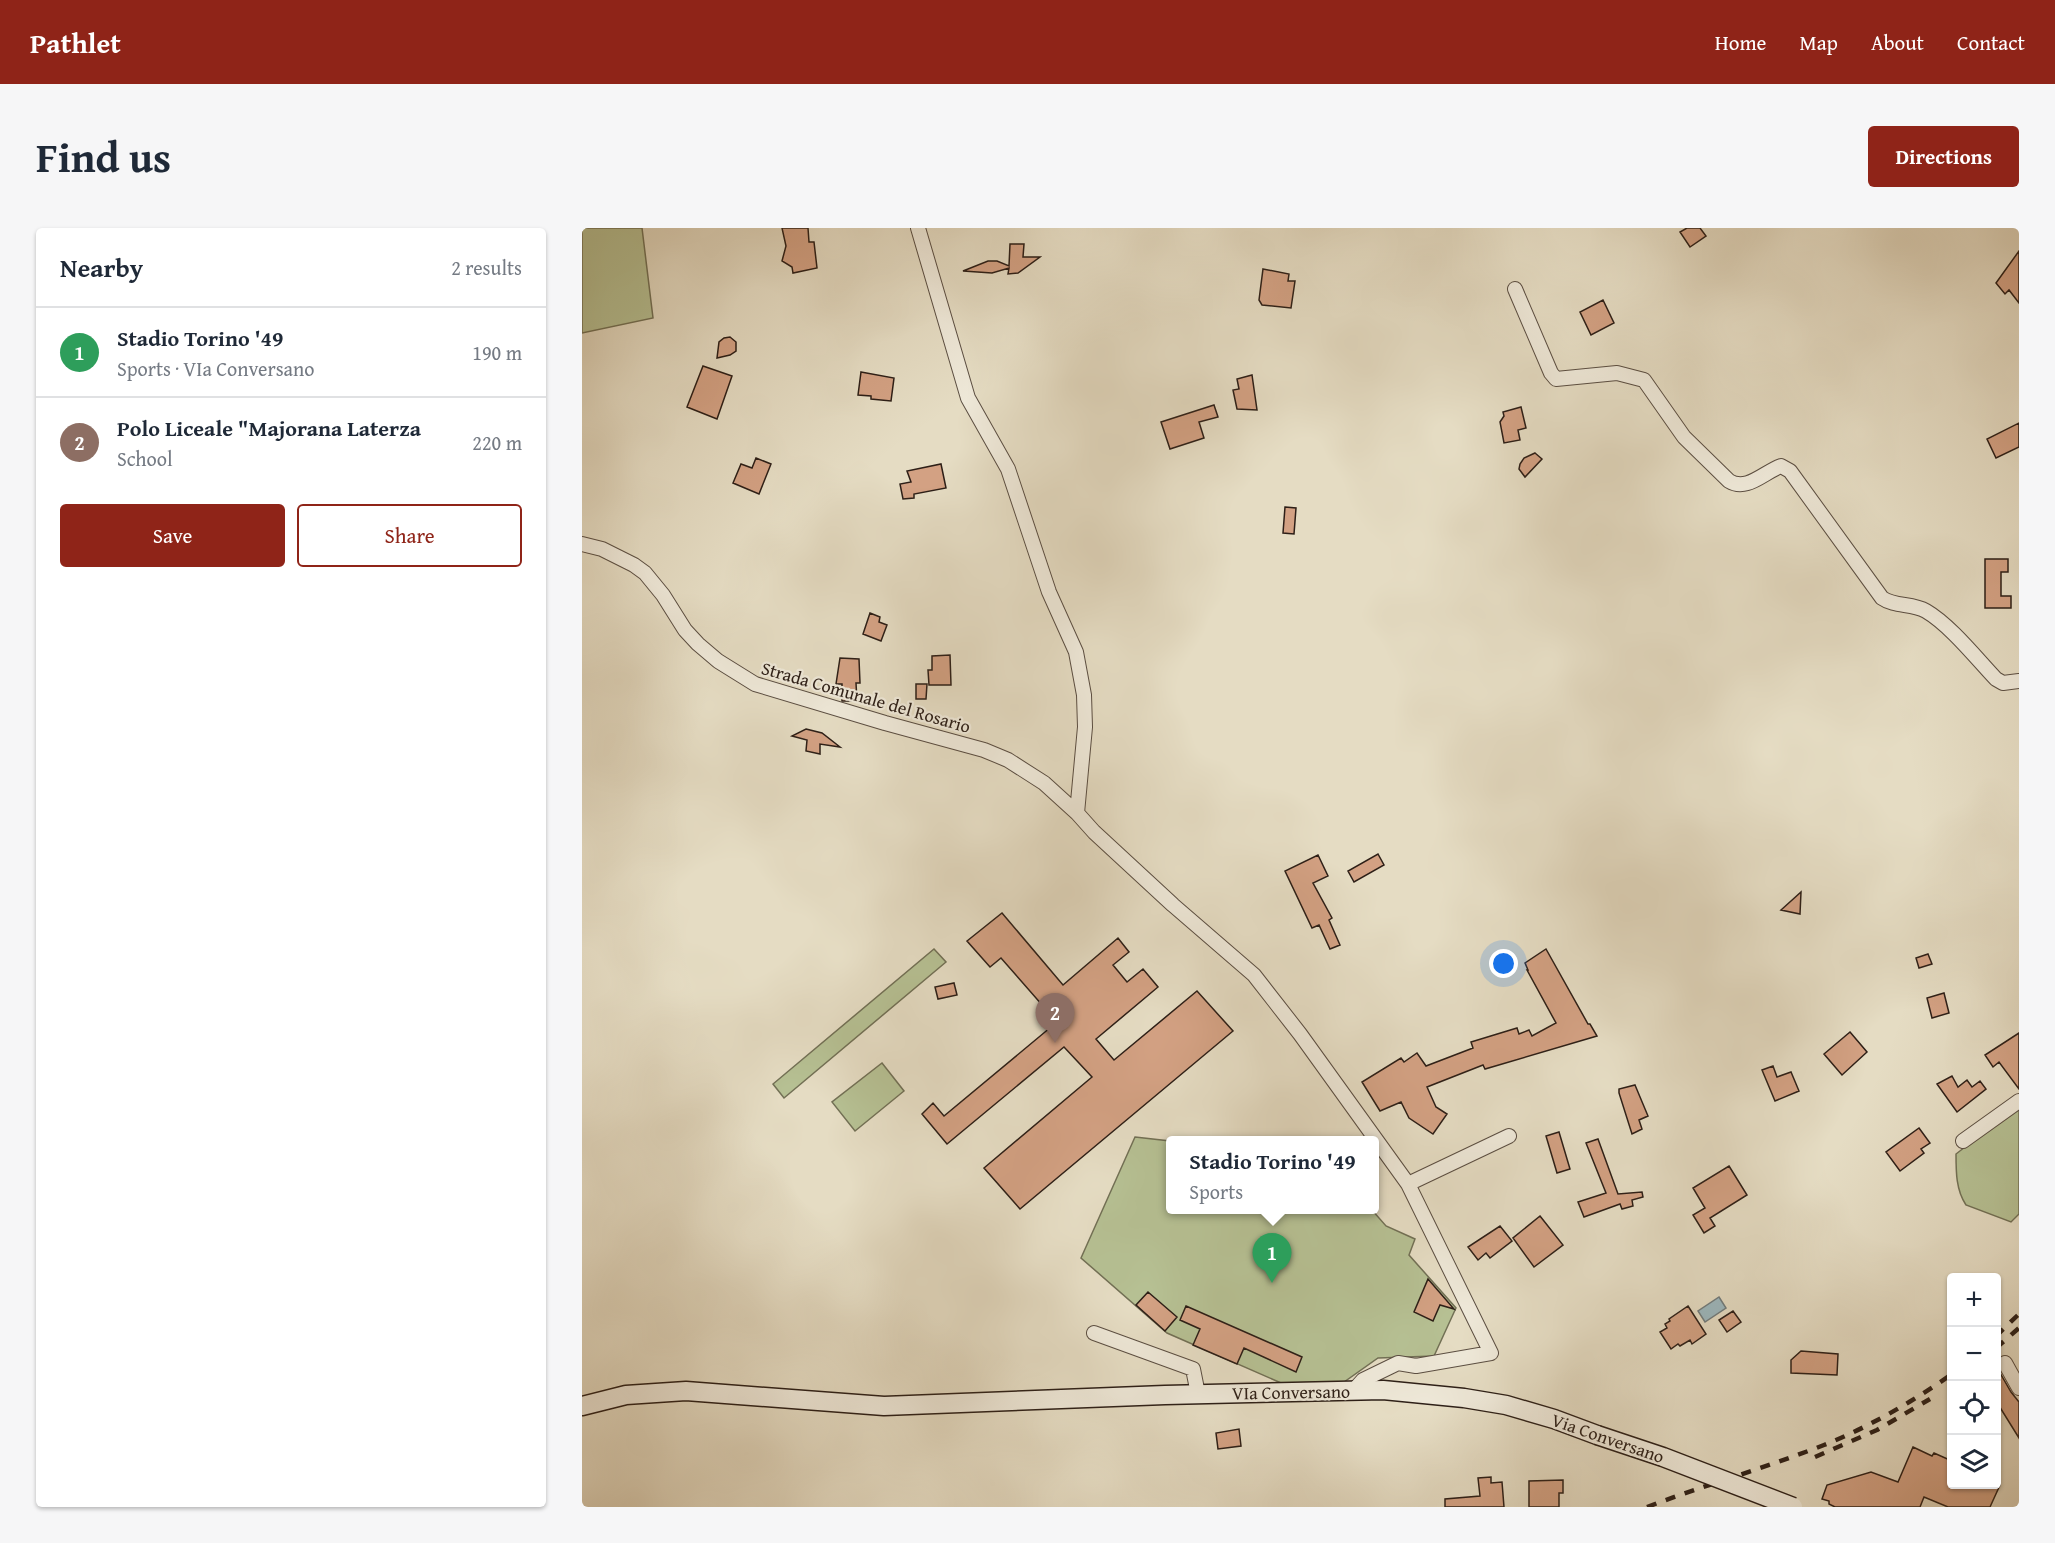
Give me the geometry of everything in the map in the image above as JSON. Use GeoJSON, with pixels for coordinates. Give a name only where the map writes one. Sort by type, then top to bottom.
{"type":"FeatureCollection","features":[{"type":"Feature","properties":{"kind":"main road","name":"VIa Conversano"},"geometry":{"type":"LineString","coordinates":[[582,1406],[626,1395],[686,1391],[884,1406],[1198,1394],[1354,1390],[1417,1392]]}},
{"type":"Feature","properties":{"kind":"main road","name":"Via Conversano"},"geometry":{"type":"LineString","coordinates":[[1417,1392],[1506,1405],[1554,1419],[1663,1457],[1792,1507]]}},
{"type":"Feature","properties":{"kind":"street"},"geometry":{"type":"LineString","coordinates":[[918,228],[968,398],[1008,469],[1050,592],[1076,652],[1084,695],[1085,727],[1077,813]]}},
{"type":"Feature","properties":{"kind":"street"},"geometry":{"type":"LineString","coordinates":[[1515,289],[1551,373],[1556,379],[1617,373],[1644,380],[1684,437],[1729,481],[1736,485],[1745,485],[1781,466],[1790,471],[1882,598],[1889,603],[1912,606],[1926,611],[1959,639],[1996,680],[2019,681]]}},
{"type":"Feature","properties":{"kind":"street","name":"Strada Comunale del Rosario"},"geometry":{"type":"LineString","coordinates":[[583,545],[602,549],[645,573],[698,644],[718,661],[755,684],[984,750],[1008,760],[1044,783],[1173,905],[1254,975],[1373,1136]]}},
{"type":"Feature","properties":{"kind":"street"},"geometry":{"type":"LineString","coordinates":[[1963,1141],[2019,1101]]}},
{"type":"Feature","properties":{"kind":"street"},"geometry":{"type":"LineString","coordinates":[[1408,1184],[1509,1136]]}},
{"type":"Feature","properties":{"kind":"street","name":"Strada Comunale del Rosario"},"geometry":{"type":"LineString","coordinates":[[1354,1390],[1363,1380],[1398,1363],[1416,1366],[1491,1353],[1408,1184],[1379,1144]]}},
{"type":"Feature","properties":{"kind":"street"},"geometry":{"type":"LineString","coordinates":[[1094,1333],[1193,1370],[1198,1394]]}},
{"type":"Feature","properties":{"kind":"street"},"geometry":{"type":"LineString","coordinates":[[2005,1363],[2019,1388]]}},
{"type":"Feature","properties":{"kind":"green space"},"geometry":{"type":"Polygon","coordinates":[[[582,228],[642,228],[653,318],[582,333],[582,228]]]}},
{"type":"Feature","properties":{"kind":"green space"},"geometry":{"type":"Polygon","coordinates":[[[934,949],[946,962],[784,1098],[773,1084],[934,949]]]}},
{"type":"Feature","properties":{"kind":"green space"},"geometry":{"type":"Polygon","coordinates":[[[882,1063],[904,1091],[855,1131],[832,1102],[882,1063]]]}},
{"type":"Feature","properties":{"kind":"green space"},"geometry":{"type":"Polygon","coordinates":[[[2019,1105],[2019,1214],[2011,1222],[1966,1205],[1958,1187],[1956,1154],[2019,1105]]]}},
{"type":"Feature","properties":{"kind":"green space"},"geometry":{"type":"Polygon","coordinates":[[[1135,1137],[1166,1141],[1166,1214],[1376,1214],[1386,1226],[1415,1239],[1409,1255],[1456,1308],[1434,1356],[1378,1358],[1344,1382],[1281,1383],[1167,1333],[1081,1258],[1135,1137]]]}},
{"type":"Feature","properties":{"kind":"water"},"geometry":{"type":"Polygon","coordinates":[[[1719,1297],[1726,1308],[1705,1322],[1698,1311],[1719,1297]]]}},
{"type":"Feature","properties":{"kind":"building"},"geometry":{"type":"Polygon","coordinates":[[[782,228],[808,228],[809,242],[814,242],[817,268],[793,273],[792,267],[782,261],[786,246],[782,228]]]}},
{"type":"Feature","properties":{"kind":"building"},"geometry":{"type":"Polygon","coordinates":[[[1687,228],[1700,228],[1706,236],[1690,247],[1680,232],[1687,228]]]}},
{"type":"Feature","properties":{"kind":"building"},"geometry":{"type":"Polygon","coordinates":[[[1010,244],[1024,244],[1023,257],[1040,257],[1018,273],[1008,274],[1009,268],[992,273],[963,271],[988,261],[997,261],[1009,266],[1010,244]]]}},
{"type":"Feature","properties":{"kind":"building"},"geometry":{"type":"Polygon","coordinates":[[[2019,251],[2019,303],[2009,290],[2005,294],[1996,283],[2019,251]]]}},
{"type":"Feature","properties":{"kind":"building"},"geometry":{"type":"Polygon","coordinates":[[[1263,269],[1289,274],[1288,281],[1295,281],[1291,308],[1262,305],[1259,300],[1263,269]]]}},
{"type":"Feature","properties":{"kind":"building"},"geometry":{"type":"Polygon","coordinates":[[[1603,300],[1614,323],[1591,335],[1580,312],[1603,300]]]}},
{"type":"Feature","properties":{"kind":"building"},"geometry":{"type":"Polygon","coordinates":[[[730,337],[736,342],[736,351],[717,358],[719,342],[730,337]]]}},
{"type":"Feature","properties":{"kind":"building"},"geometry":{"type":"Polygon","coordinates":[[[703,366],[732,376],[717,419],[687,407],[703,366]]]}},
{"type":"Feature","properties":{"kind":"building"},"geometry":{"type":"Polygon","coordinates":[[[861,372],[894,378],[891,401],[858,395],[861,372]]]}},
{"type":"Feature","properties":{"kind":"building"},"geometry":{"type":"Polygon","coordinates":[[[1252,375],[1257,410],[1237,409],[1233,390],[1239,389],[1237,379],[1252,375]]]}},
{"type":"Feature","properties":{"kind":"building"},"geometry":{"type":"Polygon","coordinates":[[[1214,405],[1218,417],[1199,422],[1204,438],[1170,449],[1161,422],[1214,405]]]}},
{"type":"Feature","properties":{"kind":"building"},"geometry":{"type":"Polygon","coordinates":[[[1521,407],[1526,428],[1518,430],[1520,440],[1504,443],[1500,422],[1504,416],[1503,412],[1521,407]]]}},
{"type":"Feature","properties":{"kind":"building"},"geometry":{"type":"Polygon","coordinates":[[[2019,423],[2019,447],[1996,458],[1987,439],[2019,423]]]}},
{"type":"Feature","properties":{"kind":"building"},"geometry":{"type":"Polygon","coordinates":[[[1535,453],[1542,459],[1525,477],[1519,469],[1520,464],[1524,458],[1535,453]]]}},
{"type":"Feature","properties":{"kind":"building"},"geometry":{"type":"Polygon","coordinates":[[[756,458],[771,464],[759,494],[733,483],[741,464],[752,468],[756,458]]]}},
{"type":"Feature","properties":{"kind":"building"},"geometry":{"type":"Polygon","coordinates":[[[941,464],[946,488],[914,494],[914,498],[903,499],[900,484],[911,482],[907,471],[941,464]]]}},
{"type":"Feature","properties":{"kind":"building"},"geometry":{"type":"Polygon","coordinates":[[[1285,507],[1296,508],[1294,534],[1283,533],[1285,507]]]}},
{"type":"Feature","properties":{"kind":"building"},"geometry":{"type":"Polygon","coordinates":[[[1985,559],[2008,559],[2008,572],[2001,572],[2001,596],[2011,596],[2011,608],[1985,608],[1985,559]]]}},
{"type":"Feature","properties":{"kind":"building"},"geometry":{"type":"Polygon","coordinates":[[[870,613],[880,617],[879,622],[887,625],[881,641],[863,634],[870,613]]]}},
{"type":"Feature","properties":{"kind":"building"},"geometry":{"type":"Polygon","coordinates":[[[950,655],[951,685],[929,685],[928,670],[932,670],[932,656],[950,655]]]}},
{"type":"Feature","properties":{"kind":"building"},"geometry":{"type":"Polygon","coordinates":[[[840,658],[859,659],[860,683],[856,683],[857,701],[842,701],[842,684],[836,684],[840,658]]]}},
{"type":"Feature","properties":{"kind":"building"},"geometry":{"type":"Polygon","coordinates":[[[916,684],[927,684],[926,699],[916,699],[916,684]]]}},
{"type":"Feature","properties":{"kind":"building"},"geometry":{"type":"Polygon","coordinates":[[[806,729],[822,733],[840,747],[820,744],[820,754],[806,751],[807,740],[792,736],[806,729]]]}},
{"type":"Feature","properties":{"kind":"building"},"geometry":{"type":"Polygon","coordinates":[[[1378,854],[1384,865],[1354,882],[1348,871],[1378,854]]]}},
{"type":"Feature","properties":{"kind":"building"},"geometry":{"type":"Polygon","coordinates":[[[1318,855],[1328,876],[1313,883],[1332,918],[1329,920],[1340,945],[1330,949],[1319,925],[1312,928],[1285,871],[1318,855]]]}},
{"type":"Feature","properties":{"kind":"building"},"geometry":{"type":"Polygon","coordinates":[[[1801,892],[1800,914],[1781,910],[1801,892]]]}},
{"type":"Feature","properties":{"kind":"building"},"geometry":{"type":"Polygon","coordinates":[[[1002,913],[1063,985],[1118,938],[1129,952],[1113,965],[1127,982],[1143,969],[1158,987],[1096,1039],[1114,1060],[1197,991],[1233,1031],[1020,1209],[984,1168],[1092,1077],[1064,1047],[947,1144],[922,1114],[933,1103],[944,1116],[1057,1022],[1001,958],[990,967],[967,941],[1002,913]]]}},
{"type":"Feature","properties":{"kind":"building"},"geometry":{"type":"Polygon","coordinates":[[[1546,949],[1597,1036],[1485,1069],[1483,1065],[1427,1087],[1436,1107],[1447,1114],[1433,1134],[1409,1118],[1401,1102],[1380,1111],[1362,1082],[1401,1058],[1404,1062],[1417,1053],[1426,1066],[1473,1048],[1471,1042],[1517,1028],[1519,1034],[1529,1030],[1532,1036],[1556,1023],[1525,963],[1546,949]]]}},
{"type":"Feature","properties":{"kind":"building"},"geometry":{"type":"Polygon","coordinates":[[[1928,954],[1932,964],[1919,968],[1916,958],[1928,954]]]}},
{"type":"Feature","properties":{"kind":"building"},"geometry":{"type":"Polygon","coordinates":[[[954,983],[957,995],[938,999],[935,987],[954,983]]]}},
{"type":"Feature","properties":{"kind":"building"},"geometry":{"type":"Polygon","coordinates":[[[1944,993],[1949,1013],[1932,1018],[1927,998],[1944,993]]]}},
{"type":"Feature","properties":{"kind":"building"},"geometry":{"type":"Polygon","coordinates":[[[1850,1032],[1867,1052],[1842,1075],[1824,1054],[1850,1032]]]}},
{"type":"Feature","properties":{"kind":"building"},"geometry":{"type":"Polygon","coordinates":[[[2019,1033],[2019,1089],[1999,1062],[1993,1067],[1985,1055],[2019,1033]]]}},
{"type":"Feature","properties":{"kind":"building"},"geometry":{"type":"Polygon","coordinates":[[[1773,1066],[1777,1077],[1791,1072],[1799,1091],[1775,1101],[1762,1070],[1773,1066]]]}},
{"type":"Feature","properties":{"kind":"building"},"geometry":{"type":"Polygon","coordinates":[[[1952,1076],[1958,1087],[1967,1080],[1972,1087],[1980,1081],[1986,1089],[1957,1112],[1937,1084],[1952,1076]]]}},
{"type":"Feature","properties":{"kind":"building"},"geometry":{"type":"Polygon","coordinates":[[[1635,1085],[1648,1116],[1639,1120],[1642,1129],[1632,1134],[1619,1089],[1635,1085]]]}},
{"type":"Feature","properties":{"kind":"building"},"geometry":{"type":"Polygon","coordinates":[[[1919,1128],[1930,1143],[1921,1149],[1924,1153],[1900,1171],[1886,1152],[1919,1128]]]}},
{"type":"Feature","properties":{"kind":"building"},"geometry":{"type":"Polygon","coordinates":[[[1559,1132],[1570,1169],[1557,1173],[1546,1136],[1559,1132]]]}},
{"type":"Feature","properties":{"kind":"building"},"geometry":{"type":"Polygon","coordinates":[[[1598,1139],[1618,1194],[1642,1192],[1643,1197],[1632,1200],[1633,1206],[1622,1209],[1620,1204],[1584,1217],[1578,1202],[1606,1193],[1586,1143],[1598,1139]]]}},
{"type":"Feature","properties":{"kind":"building"},"geometry":{"type":"Polygon","coordinates":[[[1729,1166],[1747,1195],[1710,1218],[1715,1226],[1704,1233],[1693,1215],[1705,1208],[1693,1188],[1729,1166]]]}},
{"type":"Feature","properties":{"kind":"building"},"geometry":{"type":"Polygon","coordinates":[[[1540,1216],[1563,1245],[1534,1267],[1513,1238],[1540,1216]]]}},
{"type":"Feature","properties":{"kind":"building"},"geometry":{"type":"Polygon","coordinates":[[[1500,1226],[1512,1241],[1490,1258],[1486,1253],[1478,1260],[1468,1247],[1500,1226]]]}},
{"type":"Feature","properties":{"kind":"building"},"geometry":{"type":"Polygon","coordinates":[[[1428,1279],[1454,1309],[1440,1305],[1433,1321],[1414,1312],[1428,1279]]]}},
{"type":"Feature","properties":{"kind":"building"},"geometry":{"type":"Polygon","coordinates":[[[1148,1292],[1177,1317],[1165,1331],[1136,1305],[1148,1292]]]}},
{"type":"Feature","properties":{"kind":"building"},"geometry":{"type":"Polygon","coordinates":[[[1186,1306],[1302,1357],[1296,1372],[1244,1348],[1237,1364],[1193,1345],[1200,1329],[1180,1320],[1186,1306]]]}},
{"type":"Feature","properties":{"kind":"building"},"geometry":{"type":"Polygon","coordinates":[[[1688,1306],[1706,1334],[1692,1344],[1690,1340],[1671,1349],[1660,1332],[1667,1328],[1665,1324],[1670,1321],[1669,1319],[1688,1306]]]}},
{"type":"Feature","properties":{"kind":"building"},"geometry":{"type":"Polygon","coordinates":[[[1733,1311],[1741,1322],[1727,1332],[1719,1320],[1733,1311]]]}},
{"type":"Feature","properties":{"kind":"building"},"geometry":{"type":"Polygon","coordinates":[[[1801,1351],[1838,1354],[1837,1375],[1791,1373],[1791,1360],[1801,1351]]]}},
{"type":"Feature","properties":{"kind":"building"},"geometry":{"type":"Polygon","coordinates":[[[2001,1375],[2019,1402],[2019,1438],[2001,1409],[2001,1375]]]}},
{"type":"Feature","properties":{"kind":"building"},"geometry":{"type":"Polygon","coordinates":[[[1239,1429],[1241,1446],[1218,1449],[1216,1433],[1239,1429]]]}},
{"type":"Feature","properties":{"kind":"building"},"geometry":{"type":"Polygon","coordinates":[[[1913,1447],[1932,1456],[1934,1453],[1947,1459],[1947,1489],[1998,1489],[1990,1507],[1948,1507],[1924,1497],[1920,1507],[1835,1507],[1829,1504],[1829,1501],[1822,1499],[1827,1485],[1871,1472],[1898,1482],[1913,1447]]]}},
{"type":"Feature","properties":{"kind":"building"},"geometry":{"type":"Polygon","coordinates":[[[1491,1477],[1491,1483],[1502,1482],[1504,1507],[1445,1507],[1445,1499],[1480,1496],[1478,1478],[1491,1477]]]}},
{"type":"Feature","properties":{"kind":"building"},"geometry":{"type":"Polygon","coordinates":[[[1563,1480],[1563,1493],[1559,1493],[1559,1507],[1529,1507],[1529,1481],[1563,1480]]]}},
{"type":"Feature","properties":{"kind":"railway"},"geometry":{"type":"LineString","coordinates":[[2001,1331],[2019,1314]]}},
{"type":"Feature","properties":{"kind":"railway"},"geometry":{"type":"LineString","coordinates":[[2001,1344],[2019,1328]]}},
{"type":"Feature","properties":{"kind":"railway"},"geometry":{"type":"LineString","coordinates":[[1647,1507],[1841,1438],[1890,1413],[1947,1377]]}},
{"type":"Feature","properties":{"kind":"railway"},"geometry":{"type":"LineString","coordinates":[[1815,1457],[1877,1430],[1930,1399]]}},
{"type":"Feature","properties":{"kind":"place","name":"Polo Liceale \"Majorana Laterza"},"geometry":{"type":"Point","coordinates":[1055,1043]}},
{"type":"Feature","properties":{"kind":"place","name":"Stadio Torino '49"},"geometry":{"type":"Point","coordinates":[1272,1283]}}]}
